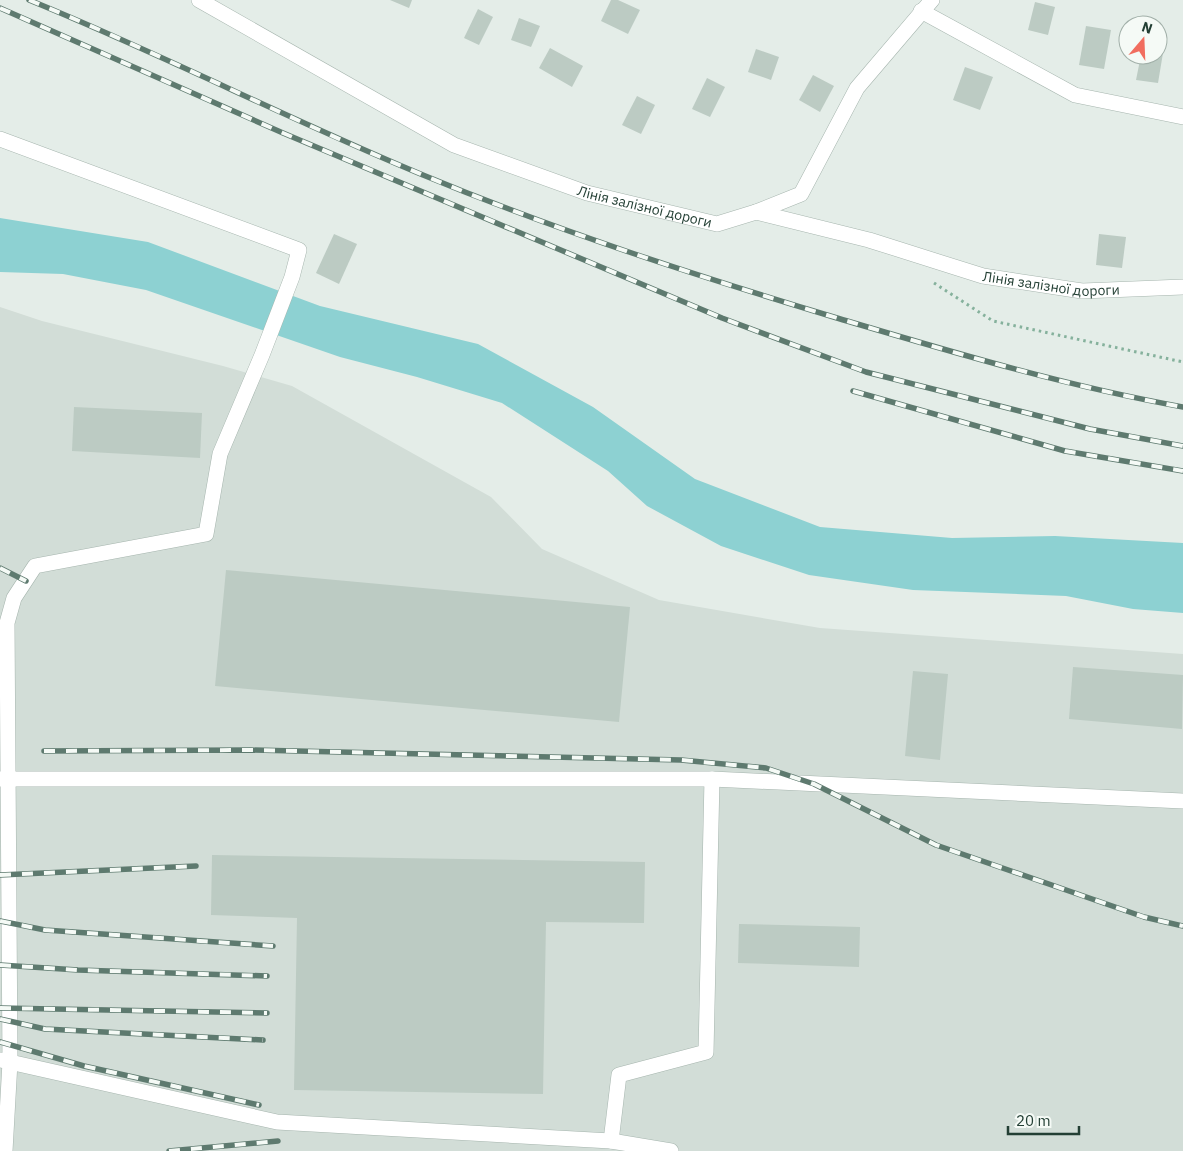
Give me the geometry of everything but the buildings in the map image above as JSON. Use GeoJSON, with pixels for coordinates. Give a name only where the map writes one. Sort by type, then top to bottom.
{"type":"FeatureCollection","features":[{"type":"Feature","properties":{"kind":"street","name":"Лінія залізної дороги"},"geometry":{"type":"LineString","coordinates":[[199,0],[454,145],[587,192],[717,224],[756,212],[869,240],[983,276],[1082,291],[1183,287]]}},
{"type":"Feature","properties":{"kind":"street"},"geometry":{"type":"LineString","coordinates":[[756,212],[802,194],[857,88],[932,0]]}},
{"type":"Feature","properties":{"kind":"street"},"geometry":{"type":"LineString","coordinates":[[921,11],[1075,95],[1183,118]]}},
{"type":"Feature","properties":{"kind":"street"},"geometry":{"type":"LineString","coordinates":[[0,139],[299,250],[292,278],[220,454],[206,534],[35,566],[14,598],[7,624],[4,779],[5,1151]]}},
{"type":"Feature","properties":{"kind":"street"},"geometry":{"type":"LineString","coordinates":[[4,779],[712,779],[1183,801]]}},
{"type":"Feature","properties":{"kind":"street"},"geometry":{"type":"LineString","coordinates":[[612,1141],[619,1074],[706,1052],[712,779]]}},
{"type":"Feature","properties":{"kind":"street"},"geometry":{"type":"LineString","coordinates":[[5,1061],[277,1122],[612,1141],[671,1151]]}},
{"type":"Feature","properties":{"kind":"path"},"geometry":{"type":"LineString","coordinates":[[927,278],[993,321],[1183,362]]}},
{"type":"Feature","properties":{"kind":"shaded area"},"geometry":{"type":"Polygon","coordinates":[[[0,307],[42,321],[223,366],[292,386],[491,497],[542,549],[659,600],[820,628],[1183,654],[1183,1151],[0,1151],[0,307]]]}},
{"type":"Feature","properties":{"kind":"water"},"geometry":{"type":"Polygon","coordinates":[[[0,218],[148,242],[320,306],[478,344],[593,407],[695,479],[820,527],[952,538],[1055,536],[1183,543],[1183,613],[1133,609],[1066,596],[913,590],[809,575],[721,546],[647,506],[608,471],[502,403],[417,377],[340,357],[146,290],[63,274],[0,272],[0,218]]]}},
{"type":"Feature","properties":{"kind":"railway"},"geometry":{"type":"LineString","coordinates":[[29,0],[128,42],[373,154],[474,196],[576,234],[732,286],[966,356],[1052,379],[1183,407]]}},
{"type":"Feature","properties":{"kind":"railway"},"geometry":{"type":"LineString","coordinates":[[0,8],[283,133],[722,318],[866,372],[1090,429],[1183,446]]}},
{"type":"Feature","properties":{"kind":"railway"},"geometry":{"type":"LineString","coordinates":[[853,391],[1065,451],[1183,471]]}},
{"type":"Feature","properties":{"kind":"railway"},"geometry":{"type":"LineString","coordinates":[[0,568],[26,581]]}},
{"type":"Feature","properties":{"kind":"railway"},"geometry":{"type":"LineString","coordinates":[[44,751],[250,750],[681,760],[766,768],[814,784],[936,845],[1144,917],[1183,926]]}},
{"type":"Feature","properties":{"kind":"railway"},"geometry":{"type":"LineString","coordinates":[[0,875],[196,866]]}},
{"type":"Feature","properties":{"kind":"railway"},"geometry":{"type":"LineString","coordinates":[[0,921],[45,930],[273,946]]}},
{"type":"Feature","properties":{"kind":"railway"},"geometry":{"type":"LineString","coordinates":[[0,965],[78,970],[267,976]]}},
{"type":"Feature","properties":{"kind":"railway"},"geometry":{"type":"LineString","coordinates":[[0,1008],[267,1013]]}},
{"type":"Feature","properties":{"kind":"railway"},"geometry":{"type":"LineString","coordinates":[[0,1019],[45,1029],[263,1040]]}},
{"type":"Feature","properties":{"kind":"railway"},"geometry":{"type":"LineString","coordinates":[[0,1042],[84,1066],[259,1105]]}},
{"type":"Feature","properties":{"kind":"railway"},"geometry":{"type":"LineString","coordinates":[[169,1151],[278,1141]]}}]}
